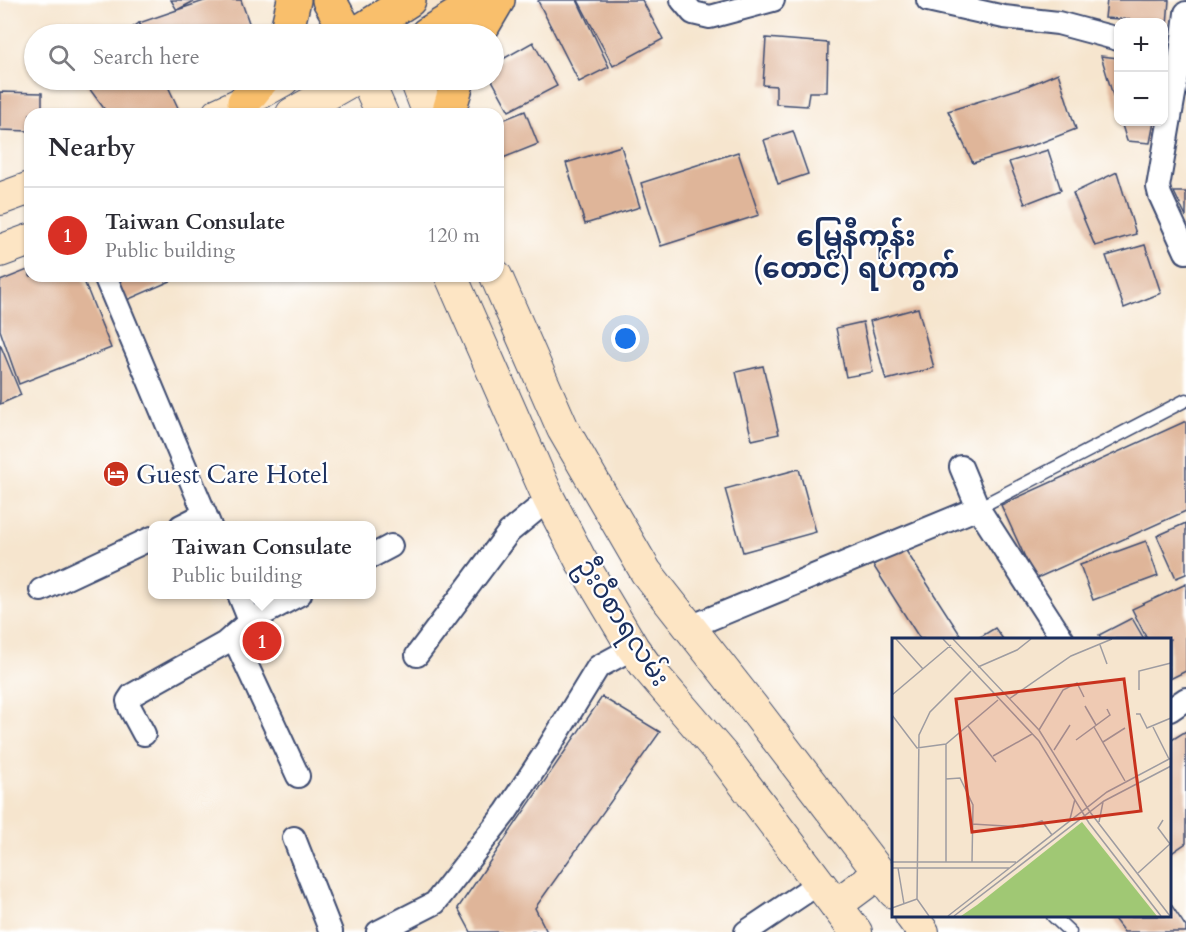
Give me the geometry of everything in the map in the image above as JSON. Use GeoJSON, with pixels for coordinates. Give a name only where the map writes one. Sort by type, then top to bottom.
{"type":"FeatureCollection","features":[{"type":"Feature","properties":{"kind":"main road"},"geometry":{"type":"LineString","coordinates":[[288,24],[294,0]]}},
{"type":"Feature","properties":{"kind":"main road"},"geometry":{"type":"LineString","coordinates":[[329,0],[342,24]]}},
{"type":"Feature","properties":{"kind":"main road"},"geometry":{"type":"LineString","coordinates":[[443,24],[482,0]]}},
{"type":"Feature","properties":{"kind":"main road"},"geometry":{"type":"LineString","coordinates":[[482,24],[498,0]]}},
{"type":"Feature","properties":{"kind":"main road"},"geometry":{"type":"LineString","coordinates":[[374,24],[396,12]]}},
{"type":"Feature","properties":{"kind":"main road"},"geometry":{"type":"LineString","coordinates":[[241,99],[261,90]]}},
{"type":"Feature","properties":{"kind":"main road"},"geometry":{"type":"LineString","coordinates":[[303,108],[334,90]]}},
{"type":"Feature","properties":{"kind":"main road"},"geometry":{"type":"LineString","coordinates":[[371,90],[379,108]]}},
{"type":"Feature","properties":{"kind":"main road"},"geometry":{"type":"LineString","coordinates":[[420,90],[427,108]]}},
{"type":"Feature","properties":{"kind":"main road"},"geometry":{"type":"LineString","coordinates":[[450,108],[455,90]]}},
{"type":"Feature","properties":{"kind":"main road"},"geometry":{"type":"LineString","coordinates":[[0,199],[24,190]]}},
{"type":"Feature","properties":{"kind":"main road"},"geometry":{"type":"LineString","coordinates":[[0,251],[24,242]]}},
{"type":"Feature","properties":{"kind":"main road","name":"ဦးဝီစာရလမ်း"},"geometry":{"type":"LineString","coordinates":[[454,282],[549,499],[580,559],[633,648],[724,757],[856,932]]}},
{"type":"Feature","properties":{"kind":"main road","name":"ဦးဝီစာရလမ်း"},"geometry":{"type":"LineString","coordinates":[[499,282],[563,429],[646,572],[889,885]]}},
{"type":"Feature","properties":{"kind":"main road"},"geometry":{"type":"LineString","coordinates":[[828,894],[889,885]]}},
{"type":"Feature","properties":{"kind":"main road"},"geometry":{"type":"LineString","coordinates":[[912,917],[923,932]]}},
{"type":"Feature","properties":{"kind":"street"},"geometry":{"type":"LineString","coordinates":[[681,0],[693,14],[710,17],[773,0]]}},
{"type":"Feature","properties":{"kind":"street"},"geometry":{"type":"LineString","coordinates":[[928,0],[1004,17],[1058,24],[1114,38]]}},
{"type":"Feature","properties":{"kind":"street"},"geometry":{"type":"LineString","coordinates":[[1186,13],[1172,52],[1158,187],[1186,252]]}},
{"type":"Feature","properties":{"kind":"street"},"geometry":{"type":"LineString","coordinates":[[108,282],[208,520]]}},
{"type":"Feature","properties":{"kind":"street"},"geometry":{"type":"LineString","coordinates":[[961,467],[978,508],[1062,638]]}},
{"type":"Feature","properties":{"kind":"street"},"geometry":{"type":"LineString","coordinates":[[417,655],[510,532],[549,499]]}},
{"type":"Feature","properties":{"kind":"street"},"geometry":{"type":"LineString","coordinates":[[690,627],[978,508]]}},
{"type":"Feature","properties":{"kind":"street"},"geometry":{"type":"LineString","coordinates":[[41,590],[148,540]]}},
{"type":"Feature","properties":{"kind":"street"},"geometry":{"type":"LineString","coordinates":[[239,599],[242,629],[298,776]]}},
{"type":"Feature","properties":{"kind":"street"},"geometry":{"type":"LineString","coordinates":[[144,734],[130,708],[128,701],[132,695],[225,643],[242,629],[292,599]]}},
{"type":"Feature","properties":{"kind":"street"},"geometry":{"type":"LineString","coordinates":[[378,932],[435,903],[506,812],[598,667],[633,648]]}},
{"type":"Feature","properties":{"kind":"street"},"geometry":{"type":"LineString","coordinates":[[1171,709],[1186,699]]}},
{"type":"Feature","properties":{"kind":"street"},"geometry":{"type":"LineString","coordinates":[[294,838],[331,932]]}},
{"type":"Feature","properties":{"kind":"street"},"geometry":{"type":"LineString","coordinates":[[746,932],[828,894]]}},
{"type":"Feature","properties":{"kind":"lane"},"geometry":{"type":"LineString","coordinates":[[978,508],[1186,400]]}},
{"type":"Feature","properties":{"kind":"lane"},"geometry":{"type":"LineString","coordinates":[[1055,917],[1070,932]]}},
{"type":"Feature","properties":{"kind":"building"},"geometry":{"type":"Polygon","coordinates":[[[171,0],[196,0],[177,10],[171,0]]]}},
{"type":"Feature","properties":{"kind":"building"},"geometry":{"type":"Polygon","coordinates":[[[207,0],[241,0],[249,24],[140,24],[207,0]]]}},
{"type":"Feature","properties":{"kind":"building"},"geometry":{"type":"Polygon","coordinates":[[[577,0],[609,67],[579,82],[538,1],[577,0]]]}},
{"type":"Feature","properties":{"kind":"building"},"geometry":{"type":"Polygon","coordinates":[[[578,0],[642,0],[663,39],[613,66],[578,0]]]}},
{"type":"Feature","properties":{"kind":"building"},"geometry":{"type":"Polygon","coordinates":[[[1107,0],[1169,0],[1168,18],[1105,18],[1107,0]]]}},
{"type":"Feature","properties":{"kind":"building"},"geometry":{"type":"Polygon","coordinates":[[[766,38],[828,43],[827,92],[809,92],[807,106],[776,104],[776,86],[763,85],[766,38]]]}},
{"type":"Feature","properties":{"kind":"building"},"geometry":{"type":"Polygon","coordinates":[[[533,42],[557,86],[509,111],[497,90],[504,90],[504,58],[533,42]]]}},
{"type":"Feature","properties":{"kind":"building"},"geometry":{"type":"Polygon","coordinates":[[[1101,56],[1114,58],[1114,99],[1101,56]]]}},
{"type":"Feature","properties":{"kind":"building"},"geometry":{"type":"Polygon","coordinates":[[[1058,73],[1076,129],[1040,143],[973,163],[948,111],[1025,87],[1058,73]]]}},
{"type":"Feature","properties":{"kind":"building"},"geometry":{"type":"Polygon","coordinates":[[[90,90],[170,90],[178,108],[104,108],[90,90]]]}},
{"type":"Feature","properties":{"kind":"building"},"geometry":{"type":"Polygon","coordinates":[[[0,92],[42,93],[42,108],[24,108],[24,131],[0,130],[0,92]]]}},
{"type":"Feature","properties":{"kind":"building"},"geometry":{"type":"Polygon","coordinates":[[[525,111],[538,144],[504,158],[504,120],[525,111]]]}},
{"type":"Feature","properties":{"kind":"building"},"geometry":{"type":"Polygon","coordinates":[[[1122,126],[1153,126],[1150,143],[1127,141],[1122,126]]]}},
{"type":"Feature","properties":{"kind":"building"},"geometry":{"type":"Polygon","coordinates":[[[793,131],[808,174],[778,184],[764,140],[793,131]]]}},
{"type":"Feature","properties":{"kind":"building"},"geometry":{"type":"Polygon","coordinates":[[[621,146],[640,207],[585,224],[566,163],[621,146]]]}},
{"type":"Feature","properties":{"kind":"building"},"geometry":{"type":"Polygon","coordinates":[[[1048,150],[1061,190],[1025,204],[1009,162],[1048,150]]]}},
{"type":"Feature","properties":{"kind":"building"},"geometry":{"type":"Polygon","coordinates":[[[738,152],[759,215],[661,246],[641,183],[738,152]]]}},
{"type":"Feature","properties":{"kind":"building"},"geometry":{"type":"Polygon","coordinates":[[[1117,172],[1136,234],[1095,246],[1073,193],[1117,172]]]}},
{"type":"Feature","properties":{"kind":"building"},"geometry":{"type":"Polygon","coordinates":[[[1174,192],[1186,192],[1186,217],[1174,192]]]}},
{"type":"Feature","properties":{"kind":"building"},"geometry":{"type":"Polygon","coordinates":[[[1145,245],[1161,293],[1124,308],[1106,256],[1145,245]]]}},
{"type":"Feature","properties":{"kind":"building"},"geometry":{"type":"Polygon","coordinates":[[[24,271],[24,282],[84,282],[111,348],[19,384],[0,330],[0,281],[24,271]]]}},
{"type":"Feature","properties":{"kind":"building"},"geometry":{"type":"Polygon","coordinates":[[[111,282],[168,282],[120,303],[111,282]]]}},
{"type":"Feature","properties":{"kind":"building"},"geometry":{"type":"Polygon","coordinates":[[[918,308],[934,368],[886,380],[870,321],[918,308]]]}},
{"type":"Feature","properties":{"kind":"building"},"geometry":{"type":"Polygon","coordinates":[[[863,322],[873,372],[846,377],[836,328],[863,322]]]}},
{"type":"Feature","properties":{"kind":"building"},"geometry":{"type":"Polygon","coordinates":[[[0,344],[21,395],[0,404],[0,344]]]}},
{"type":"Feature","properties":{"kind":"building"},"geometry":{"type":"Polygon","coordinates":[[[763,366],[779,434],[752,440],[736,372],[763,366]]]}},
{"type":"Feature","properties":{"kind":"building"},"geometry":{"type":"Polygon","coordinates":[[[1186,422],[1186,511],[1035,579],[1001,505],[1186,422]]]}},
{"type":"Feature","properties":{"kind":"building"},"geometry":{"type":"Polygon","coordinates":[[[799,469],[816,532],[743,552],[725,489],[799,469]]]}},
{"type":"Feature","properties":{"kind":"building"},"geometry":{"type":"Polygon","coordinates":[[[1186,523],[1186,574],[1176,578],[1157,536],[1186,523]]]}},
{"type":"Feature","properties":{"kind":"building"},"geometry":{"type":"Polygon","coordinates":[[[1146,541],[1158,576],[1093,600],[1080,565],[1146,541]]]}},
{"type":"Feature","properties":{"kind":"building"},"geometry":{"type":"Polygon","coordinates":[[[903,546],[962,638],[919,638],[873,565],[903,546]]]}},
{"type":"Feature","properties":{"kind":"building"},"geometry":{"type":"Polygon","coordinates":[[[1186,584],[1186,671],[1171,678],[1171,638],[1146,638],[1132,609],[1186,584]]]}},
{"type":"Feature","properties":{"kind":"building"},"geometry":{"type":"Polygon","coordinates":[[[1132,618],[1143,638],[1101,638],[1099,635],[1132,618]]]}},
{"type":"Feature","properties":{"kind":"building"},"geometry":{"type":"Polygon","coordinates":[[[995,628],[1002,638],[979,638],[995,628]]]}},
{"type":"Feature","properties":{"kind":"building"},"geometry":{"type":"Polygon","coordinates":[[[602,697],[660,732],[535,908],[547,932],[471,932],[458,908],[602,697]]]}},
{"type":"Feature","properties":{"kind":"building"},"geometry":{"type":"Polygon","coordinates":[[[1186,731],[1186,843],[1171,853],[1171,740],[1186,731]]]}},
{"type":"Feature","properties":{"kind":"building"},"geometry":{"type":"Polygon","coordinates":[[[1171,904],[1186,927],[1186,932],[1124,932],[1113,917],[1171,917],[1171,904]]]}},
{"type":"Feature","properties":{"kind":"place","name":"Guest Care Hotel"},"geometry":{"type":"Point","coordinates":[116,474]}},
{"type":"Feature","properties":{"kind":"place","name":"Taiwan Consulate"},"geometry":{"type":"Point","coordinates":[262,641]}},
{"type":"Feature","properties":{"kind":"district","name":"မြေနီကုန်း (တောင်) ရပ်ကွက်"},"geometry":{"type":"Point","coordinates":[856,253]}}]}
